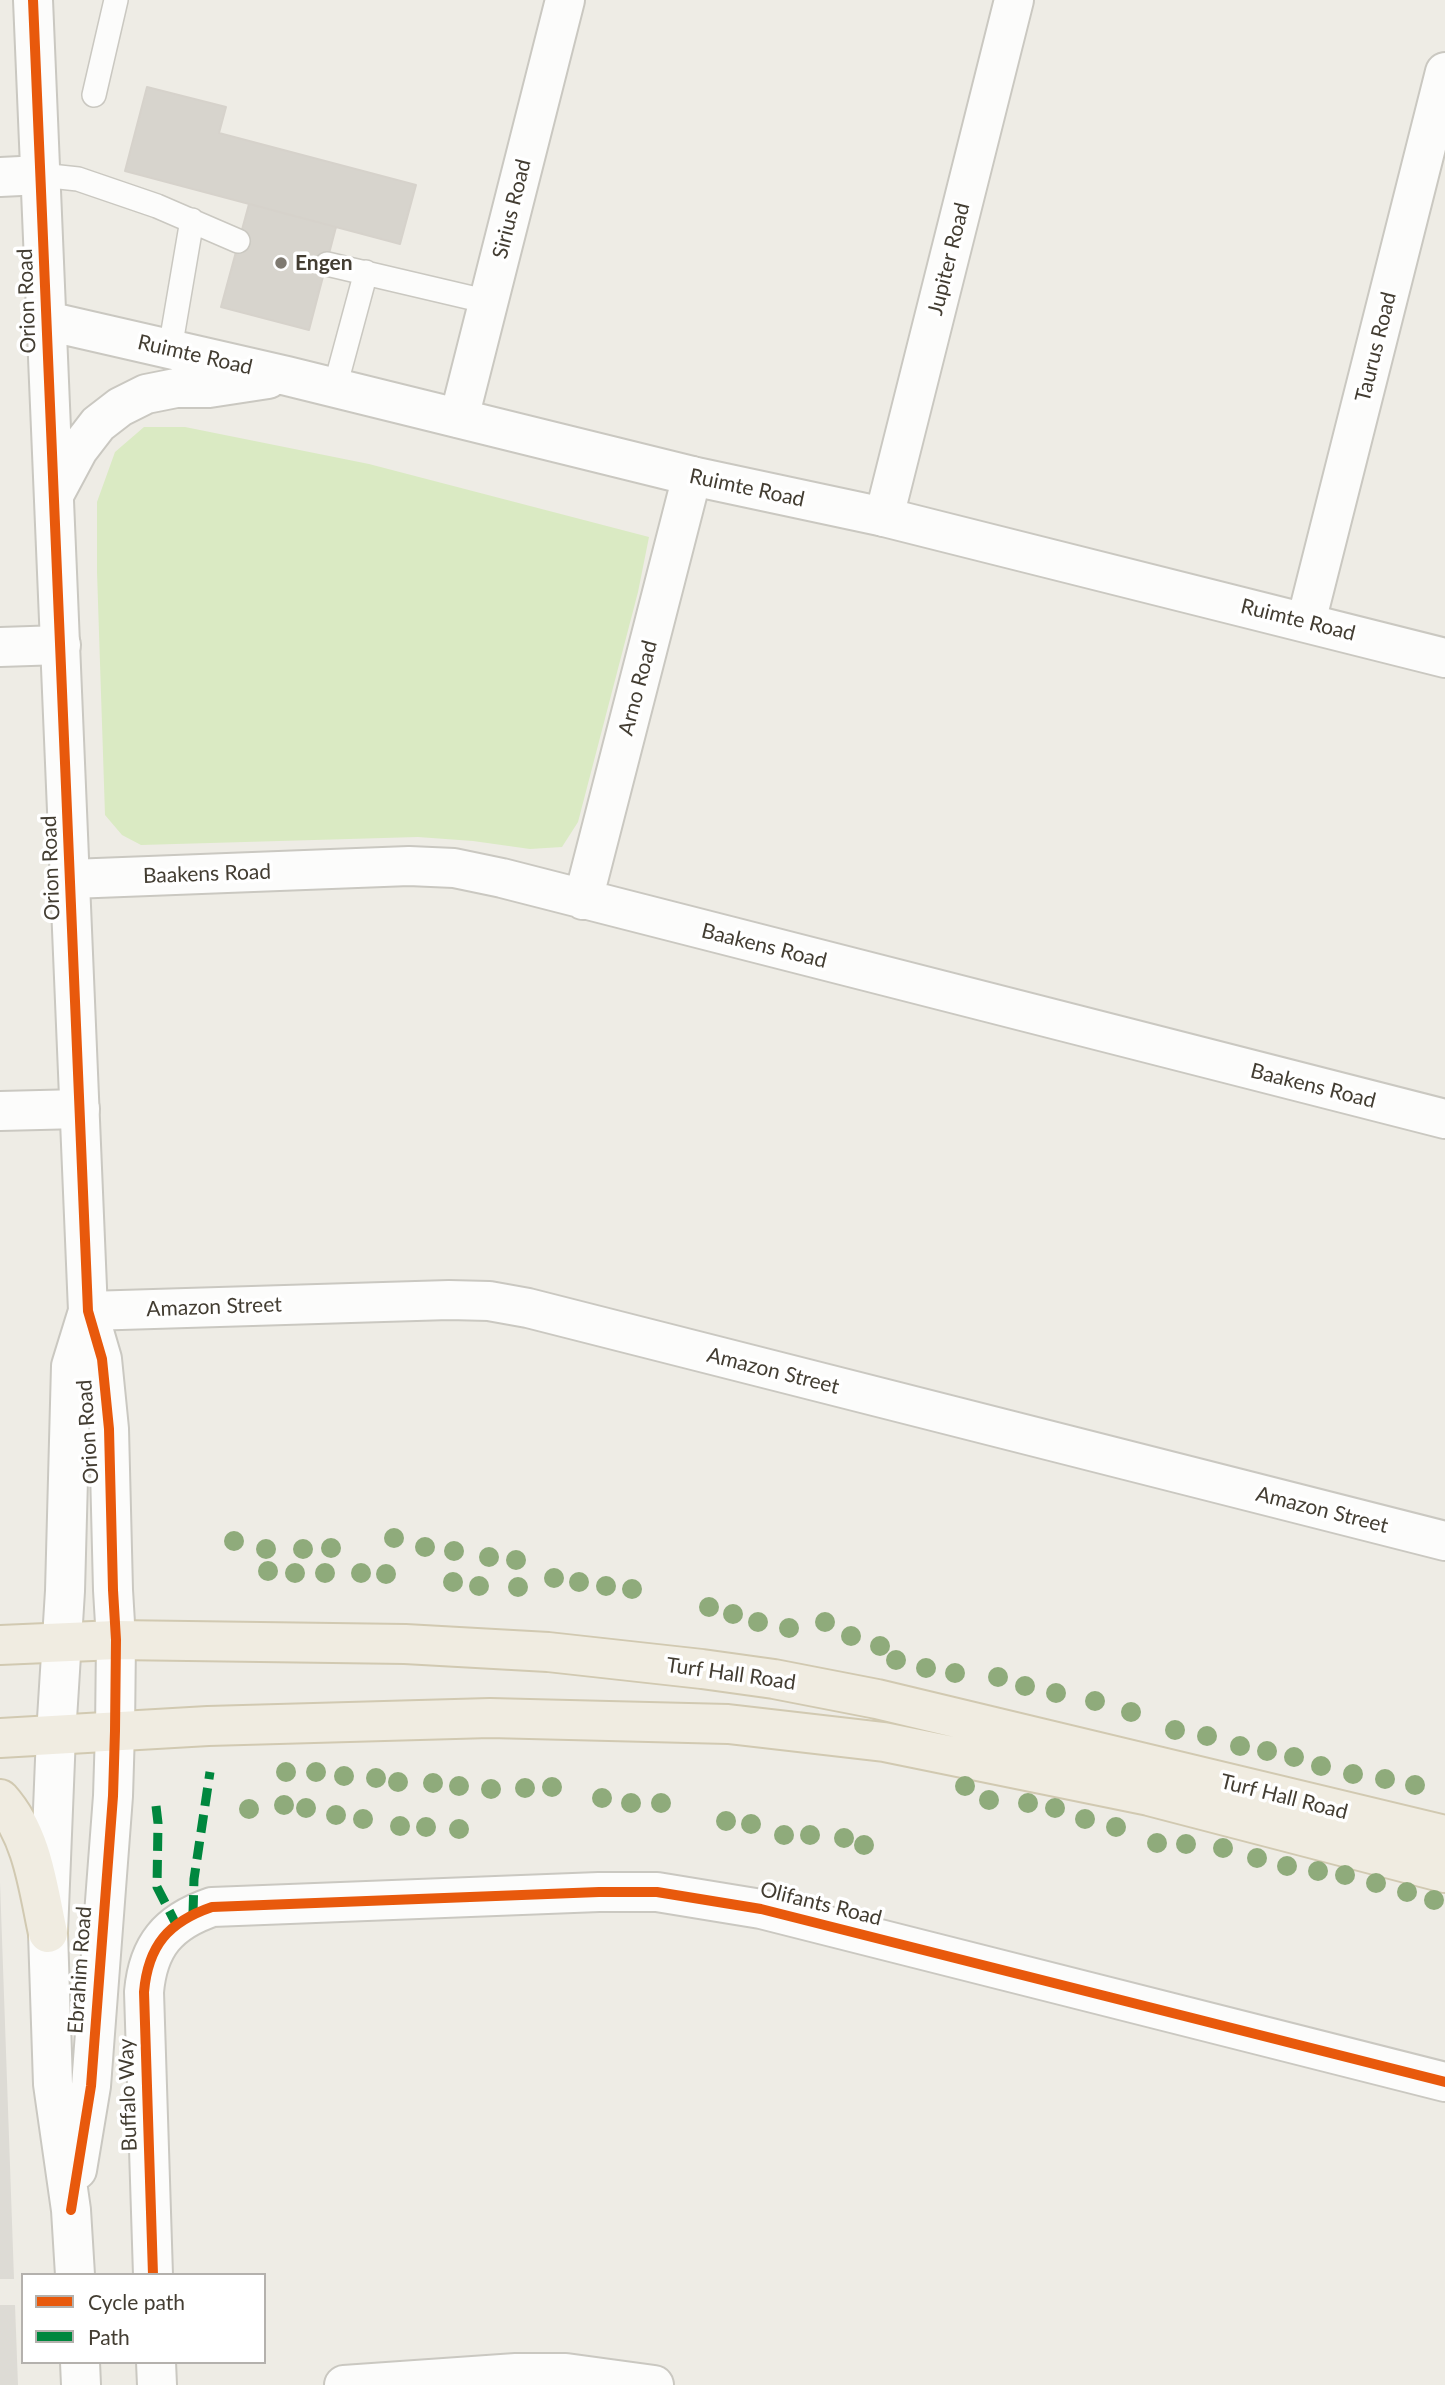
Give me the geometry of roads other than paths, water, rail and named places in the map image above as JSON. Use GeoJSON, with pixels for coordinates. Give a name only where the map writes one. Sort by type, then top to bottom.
{"type":"FeatureCollection","features":[{"type":"Feature","properties":{"kind":"main road","name":"Turf Hall Road"},"geometry":{"type":"LineString","coordinates":[[0,1645],[116,1640],[405,1644],[624,1659],[774,1679],[877,1699],[1445,1836]]}},
{"type":"Feature","properties":{"kind":"main road","name":"Turf Hall Road"},"geometry":{"type":"LineString","coordinates":[[0,1738],[351,1720],[502,1718],[728,1724],[806,1731],[884,1742],[1149,1796],[1445,1872]]}},
{"type":"Feature","properties":{"kind":"main road"},"geometry":{"type":"LineString","coordinates":[[0,1799],[18,1822],[26,1838],[48,1933]]}},
{"type":"Feature","properties":{"kind":"street","name":"Orion Road"},"geometry":{"type":"LineString","coordinates":[[33,0],[88,1311],[102,1359],[109,1429],[116,1640],[115,1731]]}},
{"type":"Feature","properties":{"kind":"street","name":"Sirius Road"},"geometry":{"type":"LineString","coordinates":[[460,418],[565,0]]}},
{"type":"Feature","properties":{"kind":"street","name":"Jupiter Road"},"geometry":{"type":"LineString","coordinates":[[884,517],[1014,0]]}},
{"type":"Feature","properties":{"kind":"street","name":"Taurus Road"},"geometry":{"type":"LineString","coordinates":[[1306,622],[1445,72]]}},
{"type":"Feature","properties":{"kind":"street"},"geometry":{"type":"LineString","coordinates":[[0,177],[41,174]]}},
{"type":"Feature","properties":{"kind":"street","name":"Ruimte Road"},"geometry":{"type":"LineString","coordinates":[[47,321],[335,387],[692,476],[884,517],[1445,658]]}},
{"type":"Feature","properties":{"kind":"street"},"geometry":{"type":"LineString","coordinates":[[55,494],[78,450],[98,424],[120,407],[146,394],[176,388],[209,388],[287,376]]}},
{"type":"Feature","properties":{"kind":"street","name":"Arno Road"},"geometry":{"type":"LineString","coordinates":[[583,900],[692,476]]}},
{"type":"Feature","properties":{"kind":"street"},"geometry":{"type":"LineString","coordinates":[[0,647],[61,645]]}},
{"type":"Feature","properties":{"kind":"street","name":"Baakens Road"},"geometry":{"type":"LineString","coordinates":[[71,879],[409,866],[466,871],[1445,1119]]}},
{"type":"Feature","properties":{"kind":"street"},"geometry":{"type":"LineString","coordinates":[[0,1111],[80,1109]]}},
{"type":"Feature","properties":{"kind":"street","name":"Amazon Street"},"geometry":{"type":"LineString","coordinates":[[88,1311],[489,1301],[528,1308],[1445,1541]]}},
{"type":"Feature","properties":{"kind":"street","name":"Orion Road"},"geometry":{"type":"LineString","coordinates":[[56,1735],[62,1643],[71,1366],[88,1311]]}},
{"type":"Feature","properties":{"kind":"street","name":"Ebrahim Road"},"geometry":{"type":"LineString","coordinates":[[71,2210],[91,2086],[113,1796],[115,1731]]}},
{"type":"Feature","properties":{"kind":"street","name":"Ebrahim Road"},"geometry":{"type":"LineString","coordinates":[[56,1735],[48,1933],[53,2084],[71,2210],[75,2273]]}},
{"type":"Feature","properties":{"kind":"street","name":"Olifants Road"},"geometry":{"type":"LineString","coordinates":[[176,1924],[203,1910],[232,1906],[657,1892],[798,1917],[1445,2082]]}},
{"type":"Feature","properties":{"kind":"street","name":"Buffalo Way"},"geometry":{"type":"LineString","coordinates":[[153,2273],[145,1973],[162,1938],[176,1924]]}},
{"type":"Feature","properties":{"kind":"street"},"geometry":{"type":"LineString","coordinates":[[80,2364],[81,2385]]}},
{"type":"Feature","properties":{"kind":"street"},"geometry":{"type":"LineString","coordinates":[[156,2364],[157,2385]]}},
{"type":"Feature","properties":{"kind":"street"},"geometry":{"type":"LineString","coordinates":[[344,2385],[516,2373],[566,2373],[654,2385]]}},
{"type":"Feature","properties":{"kind":"lane"},"geometry":{"type":"LineString","coordinates":[[94,95],[116,0]]}},
{"type":"Feature","properties":{"kind":"lane"},"geometry":{"type":"LineString","coordinates":[[41,174],[78,179],[191,220],[238,241]]}},
{"type":"Feature","properties":{"kind":"lane"},"geometry":{"type":"LineString","coordinates":[[170,349],[191,220]]}},
{"type":"Feature","properties":{"kind":"lane"},"geometry":{"type":"LineString","coordinates":[[327,264],[489,302]]}},
{"type":"Feature","properties":{"kind":"lane"},"geometry":{"type":"LineString","coordinates":[[335,387],[366,272]]}},
{"type":"Feature","properties":{"kind":"place","name":"Engen"},"geometry":{"type":"Point","coordinates":[281,263]}}]}
